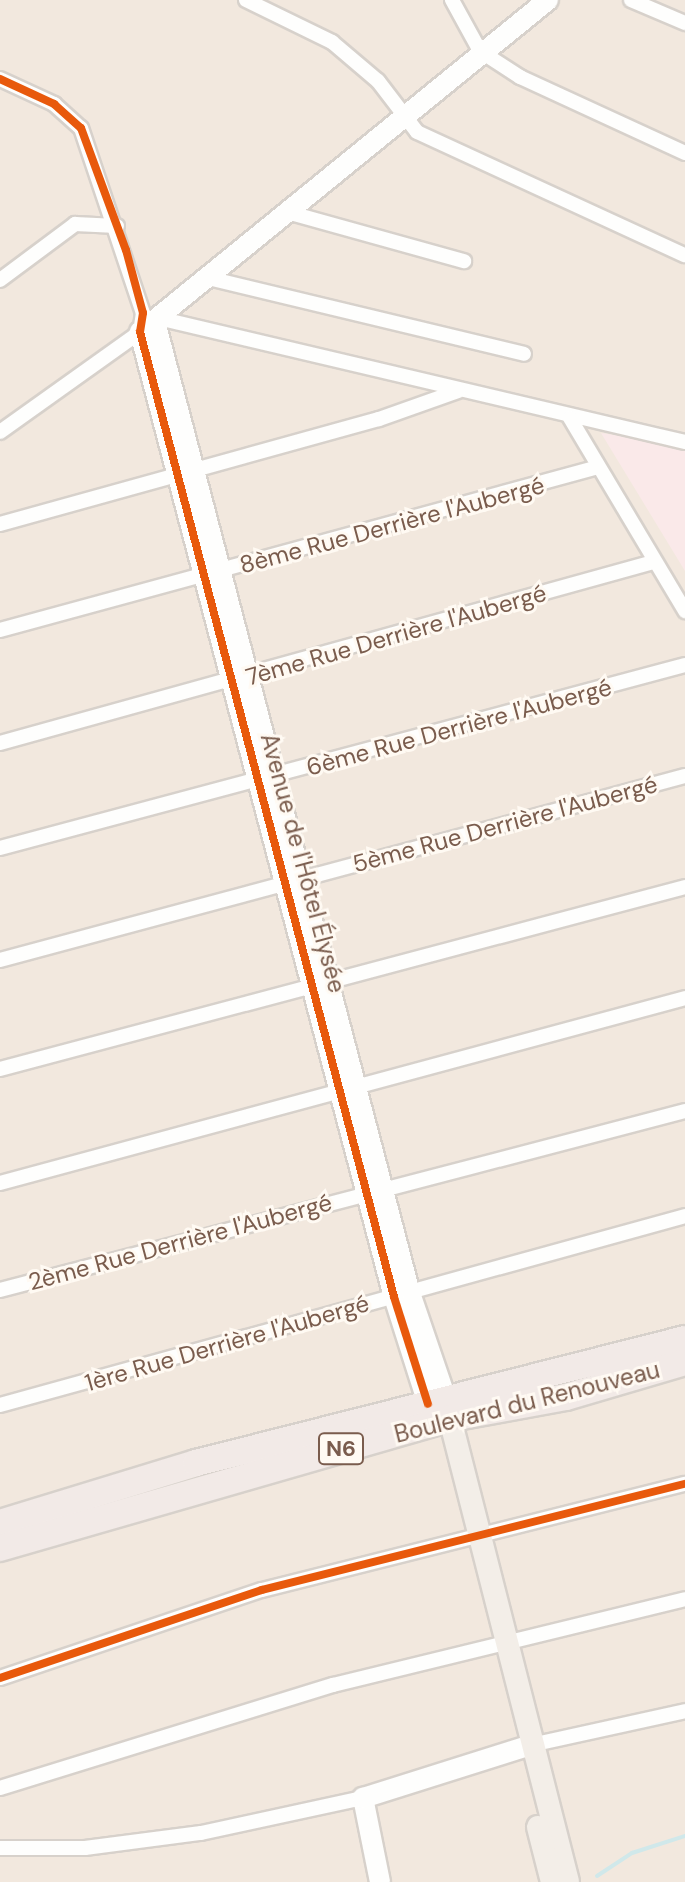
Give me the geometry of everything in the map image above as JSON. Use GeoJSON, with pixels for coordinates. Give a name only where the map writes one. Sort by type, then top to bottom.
{"type":"FeatureCollection","features":[{"type":"Feature","properties":{"kind":"highway","name":"Boulevard du Renouveau"},"geometry":{"type":"LineString","coordinates":[[606,1373],[685,1339]]}},
{"type":"Feature","properties":{"kind":"highway","name":"Boulevard du Renouveau"},"geometry":{"type":"LineString","coordinates":[[0,1523],[438,1412],[606,1373],[685,1362]]}},
{"type":"Feature","properties":{"kind":"highway","name":"Boulevard du Renouveau"},"geometry":{"type":"LineString","coordinates":[[0,1548],[222,1469]]}},
{"type":"Feature","properties":{"kind":"main road"},"geometry":{"type":"LineString","coordinates":[[438,1412],[526,1746],[568,1882]]}},
{"type":"Feature","properties":{"kind":"main road"},"geometry":{"type":"LineString","coordinates":[[526,1746],[552,1882]]}},
{"type":"Feature","properties":{"kind":"street"},"geometry":{"type":"LineString","coordinates":[[246,0],[332,42],[378,81],[402,118],[470,160],[685,255]]}},
{"type":"Feature","properties":{"kind":"street"},"geometry":{"type":"LineString","coordinates":[[452,0],[480,51],[520,77],[685,153]]}},
{"type":"Feature","properties":{"kind":"street"},"geometry":{"type":"LineString","coordinates":[[0,432],[149,321],[287,212],[480,51],[548,0]]}},
{"type":"Feature","properties":{"kind":"street"},"geometry":{"type":"LineString","coordinates":[[631,0],[685,23]]}},
{"type":"Feature","properties":{"kind":"street"},"geometry":{"type":"LineString","coordinates":[[0,79],[54,104],[81,128],[149,321]]}},
{"type":"Feature","properties":{"kind":"street"},"geometry":{"type":"LineString","coordinates":[[287,212],[464,261]]}},
{"type":"Feature","properties":{"kind":"street"},"geometry":{"type":"LineString","coordinates":[[0,280],[75,224],[117,226]]}},
{"type":"Feature","properties":{"kind":"street"},"geometry":{"type":"LineString","coordinates":[[204,277],[524,354]]}},
{"type":"Feature","properties":{"kind":"street"},"geometry":{"type":"LineString","coordinates":[[149,321],[685,442]]}},
{"type":"Feature","properties":{"kind":"street","name":"Avenue de l'Hôtel Élysée"},"geometry":{"type":"LineString","coordinates":[[149,321],[402,1295],[438,1412]]}},
{"type":"Feature","properties":{"kind":"street"},"geometry":{"type":"LineString","coordinates":[[0,524],[458,391]]}},
{"type":"Feature","properties":{"kind":"street"},"geometry":{"type":"LineString","coordinates":[[570,418],[653,562],[685,611]]}},
{"type":"Feature","properties":{"kind":"street","name":"8ème Rue Derrière l'Aubergé"},"geometry":{"type":"LineString","coordinates":[[0,630],[598,467]]}},
{"type":"Feature","properties":{"kind":"street","name":"7ème Rue Derrière l'Aubergé"},"geometry":{"type":"LineString","coordinates":[[0,743],[653,562]]}},
{"type":"Feature","properties":{"kind":"street","name":"6ème Rue Derrière l'Aubergé"},"geometry":{"type":"LineString","coordinates":[[0,848],[268,779],[685,665]]}},
{"type":"Feature","properties":{"kind":"street","name":"5ème Rue Derrière l'Aubergé"},"geometry":{"type":"LineString","coordinates":[[0,960],[685,776]]}},
{"type":"Feature","properties":{"kind":"street"},"geometry":{"type":"LineString","coordinates":[[0,1069],[685,887]]}},
{"type":"Feature","properties":{"kind":"street"},"geometry":{"type":"LineString","coordinates":[[0,1183],[685,998]]}},
{"type":"Feature","properties":{"kind":"street","name":"2ème Rue Derrière l'Aubergé"},"geometry":{"type":"LineString","coordinates":[[0,1290],[685,1111]]}},
{"type":"Feature","properties":{"kind":"street","name":"1ère Rue Derrière l'Aubergé"},"geometry":{"type":"LineString","coordinates":[[0,1405],[685,1216]]}},
{"type":"Feature","properties":{"kind":"street"},"geometry":{"type":"LineString","coordinates":[[0,1678],[262,1590],[685,1484]]}},
{"type":"Feature","properties":{"kind":"street"},"geometry":{"type":"LineString","coordinates":[[0,1788],[333,1685],[685,1599]]}},
{"type":"Feature","properties":{"kind":"street"},"geometry":{"type":"LineString","coordinates":[[0,1848],[85,1848],[201,1833],[363,1798],[526,1746],[685,1711]]}},
{"type":"Feature","properties":{"kind":"street"},"geometry":{"type":"LineString","coordinates":[[363,1798],[380,1882]]}},
{"type":"Feature","properties":{"kind":"shaded area"},"geometry":{"type":"Polygon","coordinates":[[[0,0],[685,0],[685,1882],[0,1882],[0,0]]]}},
{"type":"Feature","properties":{"kind":"shaded area"},"geometry":{"type":"Polygon","coordinates":[[[601,433],[685,445],[685,571],[601,433]]]}},
{"type":"Feature","properties":{"kind":"waterway"},"geometry":{"type":"LineString","coordinates":[[597,1876],[632,1853],[685,1836]]}},
{"type":"Feature","properties":{"kind":"cycle path"},"geometry":{"type":"LineString","coordinates":[[0,79],[54,104],[81,128],[126,250],[143,313],[140,332],[394,1297],[428,1404]]}},
{"type":"Feature","properties":{"kind":"cycle path"},"geometry":{"type":"LineString","coordinates":[[0,1678],[262,1590],[685,1484]]}}]}
